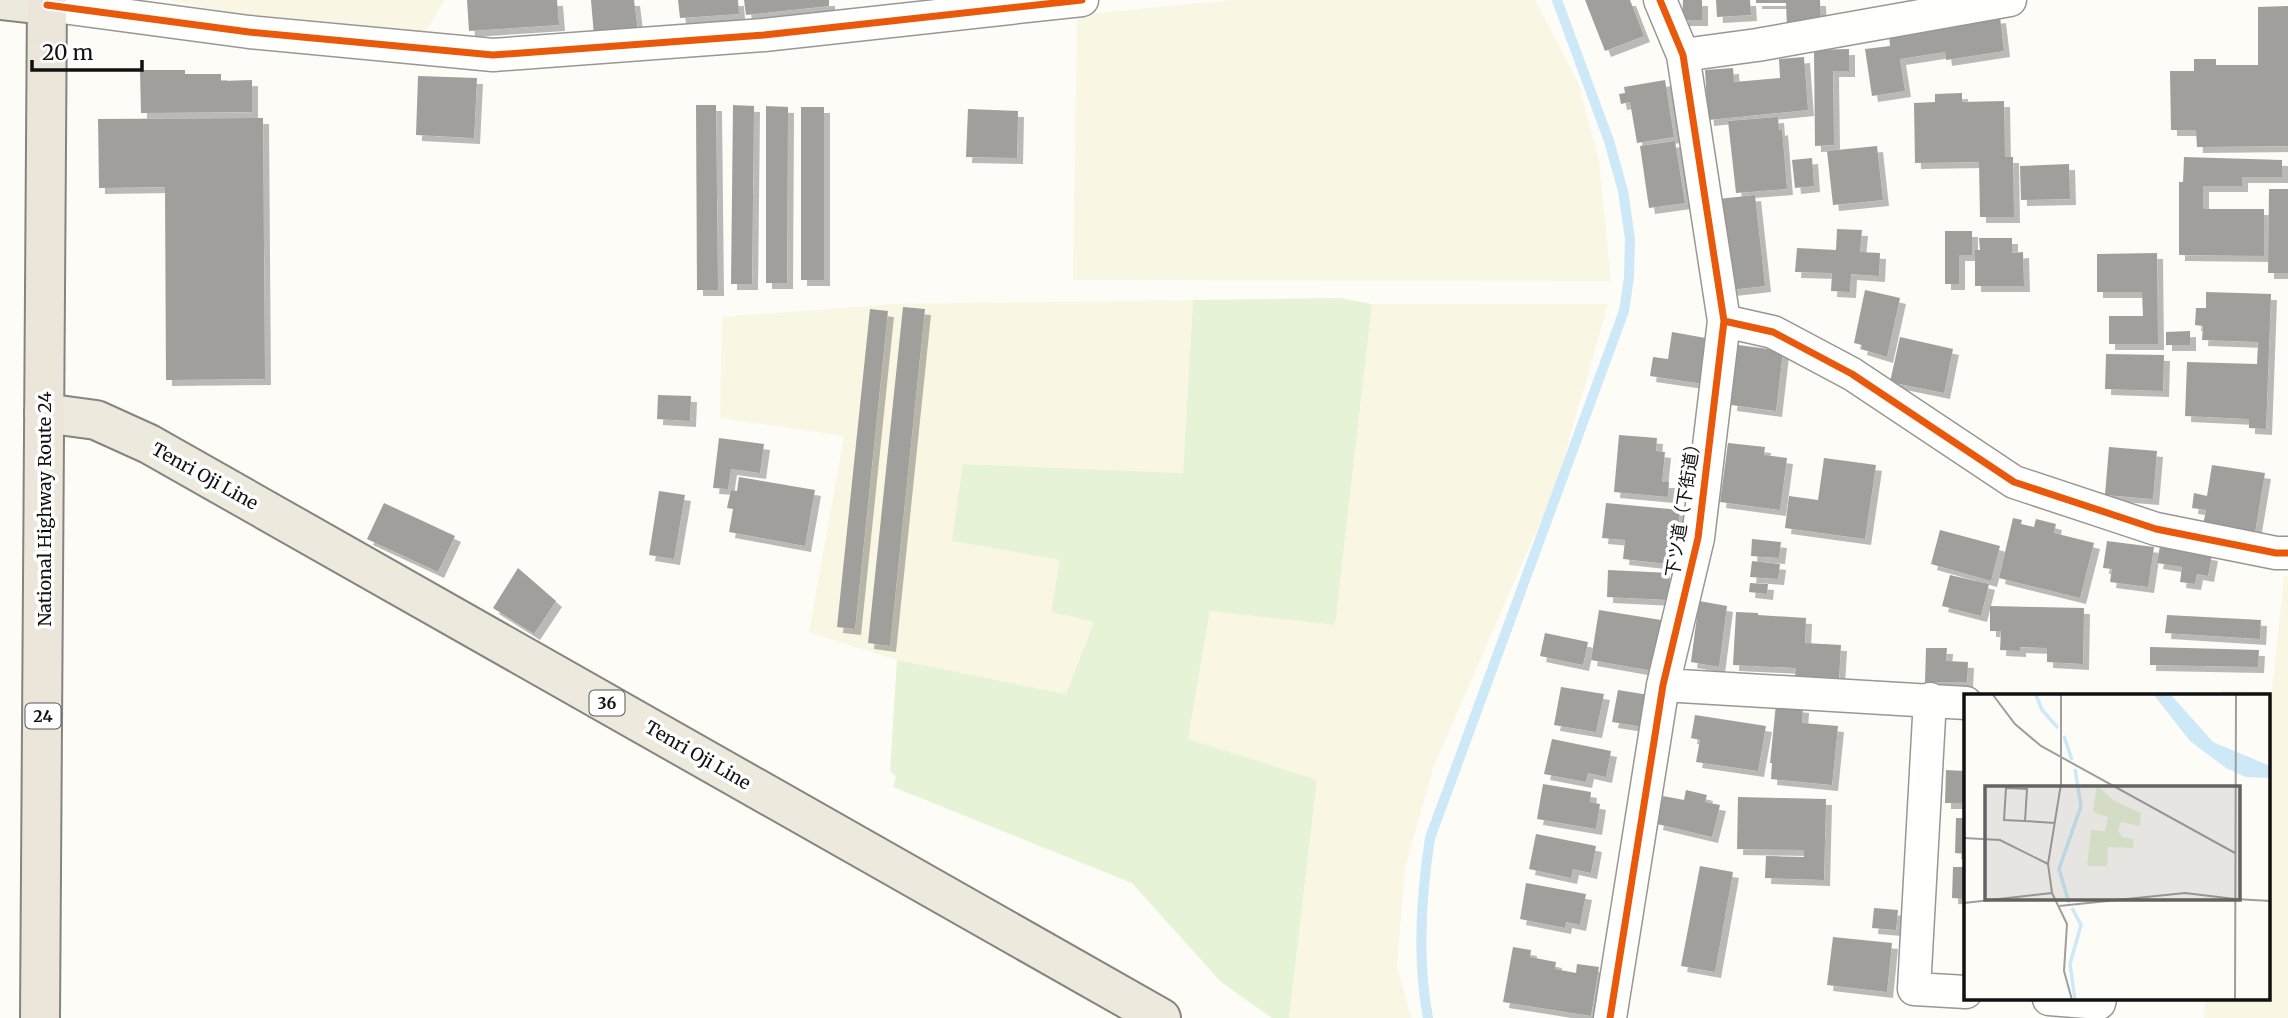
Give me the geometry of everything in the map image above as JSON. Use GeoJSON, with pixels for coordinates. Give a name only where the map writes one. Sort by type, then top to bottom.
{"type":"FeatureCollection","features":[{"type":"Feature","properties":{"kind":"highway","name":"National Highway Route 24"},"geometry":{"type":"LineString","coordinates":[[40,1018],[47,3]]}},
{"type":"Feature","properties":{"kind":"main road"},"geometry":{"type":"LineString","coordinates":[[0,0],[47,3]]}},
{"type":"Feature","properties":{"kind":"main road","name":"Tenri Oji Line"},"geometry":{"type":"LineString","coordinates":[[44,413],[96,420],[149,444],[1161,1018]]}},
{"type":"Feature","properties":{"kind":"street"},"geometry":{"type":"LineString","coordinates":[[47,3],[249,32],[493,55],[764,35],[1082,0]]}},
{"type":"Feature","properties":{"kind":"street","name":"下ツ道（下街道）"},"geometry":{"type":"LineString","coordinates":[[1610,1018],[1663,685],[1698,538],[1724,321],[1683,55],[1660,0]]}},
{"type":"Feature","properties":{"kind":"street"},"geometry":{"type":"LineString","coordinates":[[1683,55],[1757,45],[2010,0]]}},
{"type":"Feature","properties":{"kind":"street"},"geometry":{"type":"LineString","coordinates":[[1724,321],[1773,332],[1852,374],[2014,482],[2156,529],[2276,553],[2288,553]]}},
{"type":"Feature","properties":{"kind":"street"},"geometry":{"type":"LineString","coordinates":[[1663,685],[1964,703]]}},
{"type":"Feature","properties":{"kind":"street"},"geometry":{"type":"LineString","coordinates":[[1930,699],[1914,989],[1964,992]]}},
{"type":"Feature","properties":{"kind":"street"},"geometry":{"type":"LineString","coordinates":[[2062,1000],[2099,1003],[2099,1000]]}},
{"type":"Feature","properties":{"kind":"shaded area"},"geometry":{"type":"Polygon","coordinates":[[[167,0],[445,0],[425,32],[243,15],[167,0]]]}},
{"type":"Feature","properties":{"kind":"shaded area"},"geometry":{"type":"Polygon","coordinates":[[[1233,0],[1535,0],[1578,82],[1599,161],[1611,281],[1073,280],[1077,15],[1233,0]]]}},
{"type":"Feature","properties":{"kind":"shaded area"},"geometry":{"type":"Polygon","coordinates":[[[1193,300],[1183,473],[964,464],[952,541],[1060,560],[1095,622],[1066,694],[897,660],[809,632],[844,436],[720,418],[722,317],[896,304],[1193,300]]]}},
{"type":"Feature","properties":{"kind":"shaded area"},"geometry":{"type":"Polygon","coordinates":[[[1372,304],[1608,304],[1556,486],[1434,766],[1405,868],[1397,965],[1411,1018],[1289,1018],[1317,781],[1188,740],[1210,611],[1335,624],[1372,304]]]}},
{"type":"Feature","properties":{"kind":"shaded area"},"geometry":{"type":"Polygon","coordinates":[[[2284,576],[2288,577],[2288,1018],[2204,1018],[2205,1000],[2270,1000],[2270,694],[2220,694],[2221,690],[2272,692],[2284,576]]]}},
{"type":"Feature","properties":{"kind":"green space"},"geometry":{"type":"Polygon","coordinates":[[[1340,298],[1372,304],[1335,625],[1210,611],[1188,739],[1317,780],[1289,1018],[1272,1018],[1221,982],[1132,883],[893,787],[896,776],[890,771],[897,660],[1066,694],[1094,622],[1051,612],[1060,560],[952,541],[963,464],[1183,473],[1193,300],[1340,298]]]}},
{"type":"Feature","properties":{"kind":"building"},"geometry":{"type":"Polygon","coordinates":[[[467,0],[557,0],[559,25],[469,31],[467,0]]]}},
{"type":"Feature","properties":{"kind":"building"},"geometry":{"type":"Polygon","coordinates":[[[591,0],[634,0],[638,32],[594,36],[591,0]]]}},
{"type":"Feature","properties":{"kind":"building"},"geometry":{"type":"Polygon","coordinates":[[[678,0],[738,0],[739,14],[680,18],[678,0]]]}},
{"type":"Feature","properties":{"kind":"building"},"geometry":{"type":"Polygon","coordinates":[[[744,0],[829,0],[829,6],[746,15],[744,0]]]}},
{"type":"Feature","properties":{"kind":"building"},"geometry":{"type":"Polygon","coordinates":[[[1585,0],[1630,0],[1644,36],[1605,51],[1585,0]]]}},
{"type":"Feature","properties":{"kind":"building"},"geometry":{"type":"Polygon","coordinates":[[[1683,0],[1702,0],[1702,20],[1682,20],[1683,0]]]}},
{"type":"Feature","properties":{"kind":"building"},"geometry":{"type":"Polygon","coordinates":[[[1716,0],[1750,0],[1751,15],[1717,17],[1716,0]]]}},
{"type":"Feature","properties":{"kind":"building"},"geometry":{"type":"Polygon","coordinates":[[[1756,0],[1820,0],[1821,27],[1787,28],[1786,3],[1756,3],[1756,0]]]}},
{"type":"Feature","properties":{"kind":"building"},"geometry":{"type":"Polygon","coordinates":[[[2288,6],[2288,146],[2197,147],[2196,130],[2171,130],[2170,71],[2194,71],[2194,59],[2216,59],[2216,65],[2258,65],[2258,7],[2288,6]]]}},
{"type":"Feature","properties":{"kind":"building"},"geometry":{"type":"Polygon","coordinates":[[[2000,17],[2004,51],[1946,60],[1945,52],[1900,59],[1905,91],[1872,96],[1865,49],[1890,46],[1889,33],[2000,17]]]}},
{"type":"Feature","properties":{"kind":"building"},"geometry":{"type":"Polygon","coordinates":[[[1849,49],[1849,71],[1833,71],[1834,145],[1815,146],[1814,50],[1849,49]]]}},
{"type":"Feature","properties":{"kind":"building"},"geometry":{"type":"Polygon","coordinates":[[[1804,57],[1808,110],[1708,120],[1705,70],[1733,68],[1734,82],[1780,78],[1779,59],[1804,57]]]}},
{"type":"Feature","properties":{"kind":"building"},"geometry":{"type":"Polygon","coordinates":[[[140,70],[185,70],[185,74],[221,74],[221,81],[252,80],[252,112],[141,113],[140,70]]]}},
{"type":"Feature","properties":{"kind":"building"},"geometry":{"type":"Polygon","coordinates":[[[418,76],[477,78],[474,138],[416,135],[418,76]]]}},
{"type":"Feature","properties":{"kind":"building"},"geometry":{"type":"Polygon","coordinates":[[[1665,80],[1674,137],[1637,143],[1630,102],[1621,104],[1619,94],[1625,93],[1624,87],[1665,80]]]}},
{"type":"Feature","properties":{"kind":"building"},"geometry":{"type":"Polygon","coordinates":[[[1962,93],[1962,102],[2004,101],[2005,157],[2013,157],[2014,217],[1980,217],[1979,162],[1915,163],[1914,103],[1935,102],[1935,94],[1962,93]]]}},
{"type":"Feature","properties":{"kind":"building"},"geometry":{"type":"Polygon","coordinates":[[[696,105],[716,105],[718,290],[697,290],[696,105]]]}},
{"type":"Feature","properties":{"kind":"building"},"geometry":{"type":"Polygon","coordinates":[[[733,105],[754,106],[752,284],[731,284],[733,105]]]}},
{"type":"Feature","properties":{"kind":"building"},"geometry":{"type":"Polygon","coordinates":[[[766,106],[788,107],[787,283],[766,283],[766,106]]]}},
{"type":"Feature","properties":{"kind":"building"},"geometry":{"type":"Polygon","coordinates":[[[801,107],[824,107],[824,280],[801,280],[801,107]]]}},
{"type":"Feature","properties":{"kind":"building"},"geometry":{"type":"Polygon","coordinates":[[[968,109],[1018,111],[1017,158],[966,157],[968,109]]]}},
{"type":"Feature","properties":{"kind":"building"},"geometry":{"type":"Polygon","coordinates":[[[1778,117],[1779,130],[1782,129],[1787,189],[1736,193],[1728,121],[1778,117]]]}},
{"type":"Feature","properties":{"kind":"building"},"geometry":{"type":"Polygon","coordinates":[[[263,118],[265,379],[166,380],[165,187],[99,188],[98,119],[263,118]]]}},
{"type":"Feature","properties":{"kind":"building"},"geometry":{"type":"Polygon","coordinates":[[[1675,141],[1685,203],[1649,208],[1640,146],[1675,141]]]}},
{"type":"Feature","properties":{"kind":"building"},"geometry":{"type":"Polygon","coordinates":[[[1877,146],[1883,200],[1833,205],[1827,151],[1877,146]]]}},
{"type":"Feature","properties":{"kind":"building"},"geometry":{"type":"Polygon","coordinates":[[[2184,157],[2282,160],[2282,177],[2242,177],[2242,186],[2203,186],[2203,209],[2264,209],[2264,256],[2179,255],[2179,182],[2183,182],[2184,157]]]}},
{"type":"Feature","properties":{"kind":"building"},"geometry":{"type":"Polygon","coordinates":[[[1812,158],[1814,186],[1795,188],[1792,160],[1812,158]]]}},
{"type":"Feature","properties":{"kind":"building"},"geometry":{"type":"Polygon","coordinates":[[[2069,164],[2070,199],[2021,200],[2020,166],[2069,164]]]}},
{"type":"Feature","properties":{"kind":"building"},"geometry":{"type":"Polygon","coordinates":[[[2269,189],[2288,189],[2288,273],[2268,273],[2269,189]]]}},
{"type":"Feature","properties":{"kind":"building"},"geometry":{"type":"Polygon","coordinates":[[[1755,195],[1765,286],[1730,290],[1718,199],[1755,195]]]}},
{"type":"Feature","properties":{"kind":"building"},"geometry":{"type":"Polygon","coordinates":[[[1837,229],[1862,230],[1860,252],[1880,253],[1879,276],[1851,274],[1850,292],[1831,291],[1832,273],[1795,272],[1797,248],[1836,250],[1837,229]]]}},
{"type":"Feature","properties":{"kind":"building"},"geometry":{"type":"Polygon","coordinates":[[[1945,231],[1972,231],[1972,255],[1959,255],[1959,284],[1945,284],[1945,231]]]}},
{"type":"Feature","properties":{"kind":"building"},"geometry":{"type":"Polygon","coordinates":[[[1979,238],[2012,238],[2012,253],[2023,252],[2024,286],[1975,286],[1975,250],[1980,250],[1979,238]]]}},
{"type":"Feature","properties":{"kind":"building"},"geometry":{"type":"Polygon","coordinates":[[[2157,253],[2158,344],[2109,344],[2109,316],[2143,316],[2142,292],[2097,292],[2097,254],[2157,253]]]}},
{"type":"Feature","properties":{"kind":"building"},"geometry":{"type":"Polygon","coordinates":[[[1865,290],[1900,298],[1887,357],[1861,349],[1862,345],[1854,343],[1865,290]]]}},
{"type":"Feature","properties":{"kind":"building"},"geometry":{"type":"Polygon","coordinates":[[[2206,292],[2271,294],[2266,429],[2249,428],[2249,419],[2185,416],[2187,362],[2257,364],[2258,342],[2202,340],[2203,326],[2195,325],[2196,308],[2206,308],[2206,292]]]}},
{"type":"Feature","properties":{"kind":"building"},"geometry":{"type":"Polygon","coordinates":[[[903,307],[925,309],[890,646],[868,643],[903,307]]]}},
{"type":"Feature","properties":{"kind":"building"},"geometry":{"type":"Polygon","coordinates":[[[870,309],[888,311],[855,629],[837,627],[870,309]]]}},
{"type":"Feature","properties":{"kind":"building"},"geometry":{"type":"Polygon","coordinates":[[[2190,331],[2190,345],[2166,345],[2166,332],[2190,331]]]}},
{"type":"Feature","properties":{"kind":"building"},"geometry":{"type":"Polygon","coordinates":[[[1672,332],[1711,339],[1704,384],[1650,376],[1653,357],[1668,359],[1672,332]]]}},
{"type":"Feature","properties":{"kind":"building"},"geometry":{"type":"Polygon","coordinates":[[[1900,337],[1953,349],[1944,393],[1890,382],[1900,337]]]}},
{"type":"Feature","properties":{"kind":"building"},"geometry":{"type":"Polygon","coordinates":[[[1738,345],[1783,351],[1776,411],[1731,405],[1738,345]]]}},
{"type":"Feature","properties":{"kind":"building"},"geometry":{"type":"Polygon","coordinates":[[[2106,354],[2164,355],[2163,391],[2105,389],[2106,354]]]}},
{"type":"Feature","properties":{"kind":"building"},"geometry":{"type":"Polygon","coordinates":[[[658,395],[691,396],[690,421],[657,419],[658,395]]]}},
{"type":"Feature","properties":{"kind":"building"},"geometry":{"type":"Polygon","coordinates":[[[1619,435],[1657,438],[1656,451],[1665,452],[1662,482],[1669,482],[1668,497],[1614,492],[1619,435]]]}},
{"type":"Feature","properties":{"kind":"building"},"geometry":{"type":"Polygon","coordinates":[[[719,438],[764,444],[760,473],[731,469],[728,489],[713,488],[719,438]]]}},
{"type":"Feature","properties":{"kind":"building"},"geometry":{"type":"Polygon","coordinates":[[[1728,443],[1765,447],[1764,455],[1787,458],[1780,510],[1720,502],[1728,443]]]}},
{"type":"Feature","properties":{"kind":"building"},"geometry":{"type":"Polygon","coordinates":[[[2109,447],[2157,451],[2153,499],[2105,495],[2109,447]]]}},
{"type":"Feature","properties":{"kind":"building"},"geometry":{"type":"Polygon","coordinates":[[[1824,458],[1876,465],[1865,539],[1785,528],[1789,496],[1818,500],[1824,458]]]}},
{"type":"Feature","properties":{"kind":"building"},"geometry":{"type":"Polygon","coordinates":[[[2212,465],[2265,473],[2254,538],[2202,530],[2206,510],[2192,508],[2194,493],[2207,496],[2212,465]]]}},
{"type":"Feature","properties":{"kind":"building"},"geometry":{"type":"Polygon","coordinates":[[[739,477],[815,490],[805,546],[729,532],[733,509],[727,508],[731,490],[737,491],[739,477]]]}},
{"type":"Feature","properties":{"kind":"building"},"geometry":{"type":"Polygon","coordinates":[[[659,491],[685,495],[674,559],[649,555],[659,491]]]}},
{"type":"Feature","properties":{"kind":"building"},"geometry":{"type":"Polygon","coordinates":[[[384,503],[455,536],[438,572],[367,539],[384,503]]]}},
{"type":"Feature","properties":{"kind":"building"},"geometry":{"type":"Polygon","coordinates":[[[1606,503],[1680,510],[1679,521],[1673,520],[1668,564],[1623,559],[1625,540],[1602,538],[1606,503]]]}},
{"type":"Feature","properties":{"kind":"building"},"geometry":{"type":"Polygon","coordinates":[[[2013,518],[2022,520],[2021,524],[2034,527],[2036,519],[2056,524],[2054,533],[2094,543],[2080,598],[1999,578],[2013,518]]]}},
{"type":"Feature","properties":{"kind":"building"},"geometry":{"type":"Polygon","coordinates":[[[1940,530],[2000,546],[1991,581],[1931,564],[1940,530]]]}},
{"type":"Feature","properties":{"kind":"building"},"geometry":{"type":"Polygon","coordinates":[[[1752,539],[1781,542],[1779,558],[1751,556],[1752,539]]]}},
{"type":"Feature","properties":{"kind":"building"},"geometry":{"type":"Polygon","coordinates":[[[2107,541],[2154,547],[2148,587],[2110,582],[2112,569],[2103,568],[2107,541]]]}},
{"type":"Feature","properties":{"kind":"building"},"geometry":{"type":"Polygon","coordinates":[[[2160,546],[2212,555],[2208,576],[2197,574],[2195,584],[2180,582],[2182,567],[2157,563],[2160,546]]]}},
{"type":"Feature","properties":{"kind":"building"},"geometry":{"type":"Polygon","coordinates":[[[1752,561],[1780,564],[1778,579],[1750,577],[1752,561]]]}},
{"type":"Feature","properties":{"kind":"building"},"geometry":{"type":"Polygon","coordinates":[[[518,568],[556,601],[534,634],[493,608],[518,568]]]}},
{"type":"Feature","properties":{"kind":"building"},"geometry":{"type":"Polygon","coordinates":[[[1608,570],[1670,573],[1668,600],[1607,597],[1608,570]]]}},
{"type":"Feature","properties":{"kind":"building"},"geometry":{"type":"Polygon","coordinates":[[[1950,575],[1989,584],[1981,616],[1942,606],[1950,575]]]}},
{"type":"Feature","properties":{"kind":"building"},"geometry":{"type":"Polygon","coordinates":[[[1750,583],[1768,584],[1767,594],[1749,592],[1750,583]]]}},
{"type":"Feature","properties":{"kind":"building"},"geometry":{"type":"Polygon","coordinates":[[[1699,601],[1727,606],[1719,667],[1691,662],[1699,601]]]}},
{"type":"Feature","properties":{"kind":"building"},"geometry":{"type":"Polygon","coordinates":[[[1990,606],[2084,608],[2083,664],[2047,662],[2047,648],[2020,647],[2020,651],[2000,650],[2001,631],[1990,631],[1990,606]]]}},
{"type":"Feature","properties":{"kind":"building"},"geometry":{"type":"Polygon","coordinates":[[[1599,610],[1661,620],[1653,671],[1591,660],[1599,610]]]}},
{"type":"Feature","properties":{"kind":"building"},"geometry":{"type":"Polygon","coordinates":[[[1736,612],[1806,618],[1805,643],[1841,645],[1839,678],[1795,676],[1796,668],[1733,665],[1736,612]]]}},
{"type":"Feature","properties":{"kind":"building"},"geometry":{"type":"Polygon","coordinates":[[[2167,615],[2261,620],[2260,639],[2165,633],[2167,615]]]}},
{"type":"Feature","properties":{"kind":"building"},"geometry":{"type":"Polygon","coordinates":[[[1545,633],[1588,642],[1583,665],[1540,656],[1545,633]]]}},
{"type":"Feature","properties":{"kind":"building"},"geometry":{"type":"Polygon","coordinates":[[[2150,647],[2259,650],[2258,667],[2150,665],[2150,647]]]}},
{"type":"Feature","properties":{"kind":"building"},"geometry":{"type":"Polygon","coordinates":[[[1926,648],[1947,648],[1946,661],[1968,662],[1967,682],[1925,682],[1926,648]]]}},
{"type":"Feature","properties":{"kind":"building"},"geometry":{"type":"Polygon","coordinates":[[[1561,687],[1604,694],[1596,732],[1554,725],[1561,687]]]}},
{"type":"Feature","properties":{"kind":"building"},"geometry":{"type":"Polygon","coordinates":[[[1618,690],[1649,695],[1644,727],[1612,722],[1618,690]]]}},
{"type":"Feature","properties":{"kind":"building"},"geometry":{"type":"Polygon","coordinates":[[[1776,704],[1803,707],[1802,723],[1838,726],[1832,785],[1771,779],[1776,704]]]}},
{"type":"Feature","properties":{"kind":"building"},"geometry":{"type":"Polygon","coordinates":[[[1695,715],[1766,726],[1758,771],[1696,762],[1700,740],[1691,738],[1695,715]]]}},
{"type":"Feature","properties":{"kind":"building"},"geometry":{"type":"Polygon","coordinates":[[[1552,739],[1611,751],[1606,777],[1588,773],[1586,782],[1544,774],[1552,739]]]}},
{"type":"Feature","properties":{"kind":"building"},"geometry":{"type":"Polygon","coordinates":[[[1946,770],[1964,771],[1964,803],[1945,803],[1946,770]]]}},
{"type":"Feature","properties":{"kind":"building"},"geometry":{"type":"Polygon","coordinates":[[[1543,784],[1591,792],[1590,802],[1600,804],[1596,829],[1537,819],[1543,784]]]}},
{"type":"Feature","properties":{"kind":"building"},"geometry":{"type":"Polygon","coordinates":[[[1686,790],[1707,795],[1705,802],[1720,805],[1712,837],[1657,824],[1663,796],[1684,800],[1686,790]]]}},
{"type":"Feature","properties":{"kind":"building"},"geometry":{"type":"Polygon","coordinates":[[[1738,797],[1826,799],[1824,880],[1765,878],[1766,856],[1804,857],[1804,850],[1737,849],[1738,797]]]}},
{"type":"Feature","properties":{"kind":"building"},"geometry":{"type":"Polygon","coordinates":[[[1956,818],[1964,818],[1964,854],[1955,853],[1956,818]]]}},
{"type":"Feature","properties":{"kind":"building"},"geometry":{"type":"Polygon","coordinates":[[[1536,834],[1596,846],[1591,873],[1573,869],[1571,878],[1529,869],[1536,834]]]}},
{"type":"Feature","properties":{"kind":"building"},"geometry":{"type":"Polygon","coordinates":[[[1700,866],[1733,872],[1715,972],[1681,966],[1700,866]]]}},
{"type":"Feature","properties":{"kind":"building"},"geometry":{"type":"Polygon","coordinates":[[[1953,867],[1964,867],[1964,899],[1952,898],[1953,867]]]}},
{"type":"Feature","properties":{"kind":"building"},"geometry":{"type":"Polygon","coordinates":[[[1526,883],[1586,894],[1580,925],[1566,922],[1565,928],[1520,919],[1526,883]]]}},
{"type":"Feature","properties":{"kind":"building"},"geometry":{"type":"Polygon","coordinates":[[[1874,908],[1898,910],[1896,930],[1872,928],[1874,908]]]}},
{"type":"Feature","properties":{"kind":"building"},"geometry":{"type":"Polygon","coordinates":[[[1833,937],[1892,943],[1887,992],[1827,985],[1833,937]]]}},
{"type":"Feature","properties":{"kind":"building"},"geometry":{"type":"Polygon","coordinates":[[[1513,947],[1531,950],[1530,957],[1556,962],[1555,969],[1576,973],[1577,964],[1599,967],[1591,1016],[1503,1002],[1513,947]]]}},
{"type":"Feature","properties":{"kind":"waterway"},"geometry":{"type":"LineString","coordinates":[[1428,1018],[1421,951],[1424,882],[1430,838],[1624,311],[1629,277],[1630,239],[1623,191],[1609,141],[1557,0]]}},
{"type":"Feature","properties":{"kind":"cycle path"},"geometry":{"type":"LineString","coordinates":[[47,5],[249,32],[493,55],[764,35],[1082,0]]}},
{"type":"Feature","properties":{"kind":"cycle path"},"geometry":{"type":"LineString","coordinates":[[1610,1018],[1663,685],[1698,538],[1724,321],[1683,55],[1660,0]]}},
{"type":"Feature","properties":{"kind":"cycle path"},"geometry":{"type":"LineString","coordinates":[[1724,321],[1773,332],[1852,374],[2014,482],[2156,529],[2276,553],[2288,553]]}}]}
